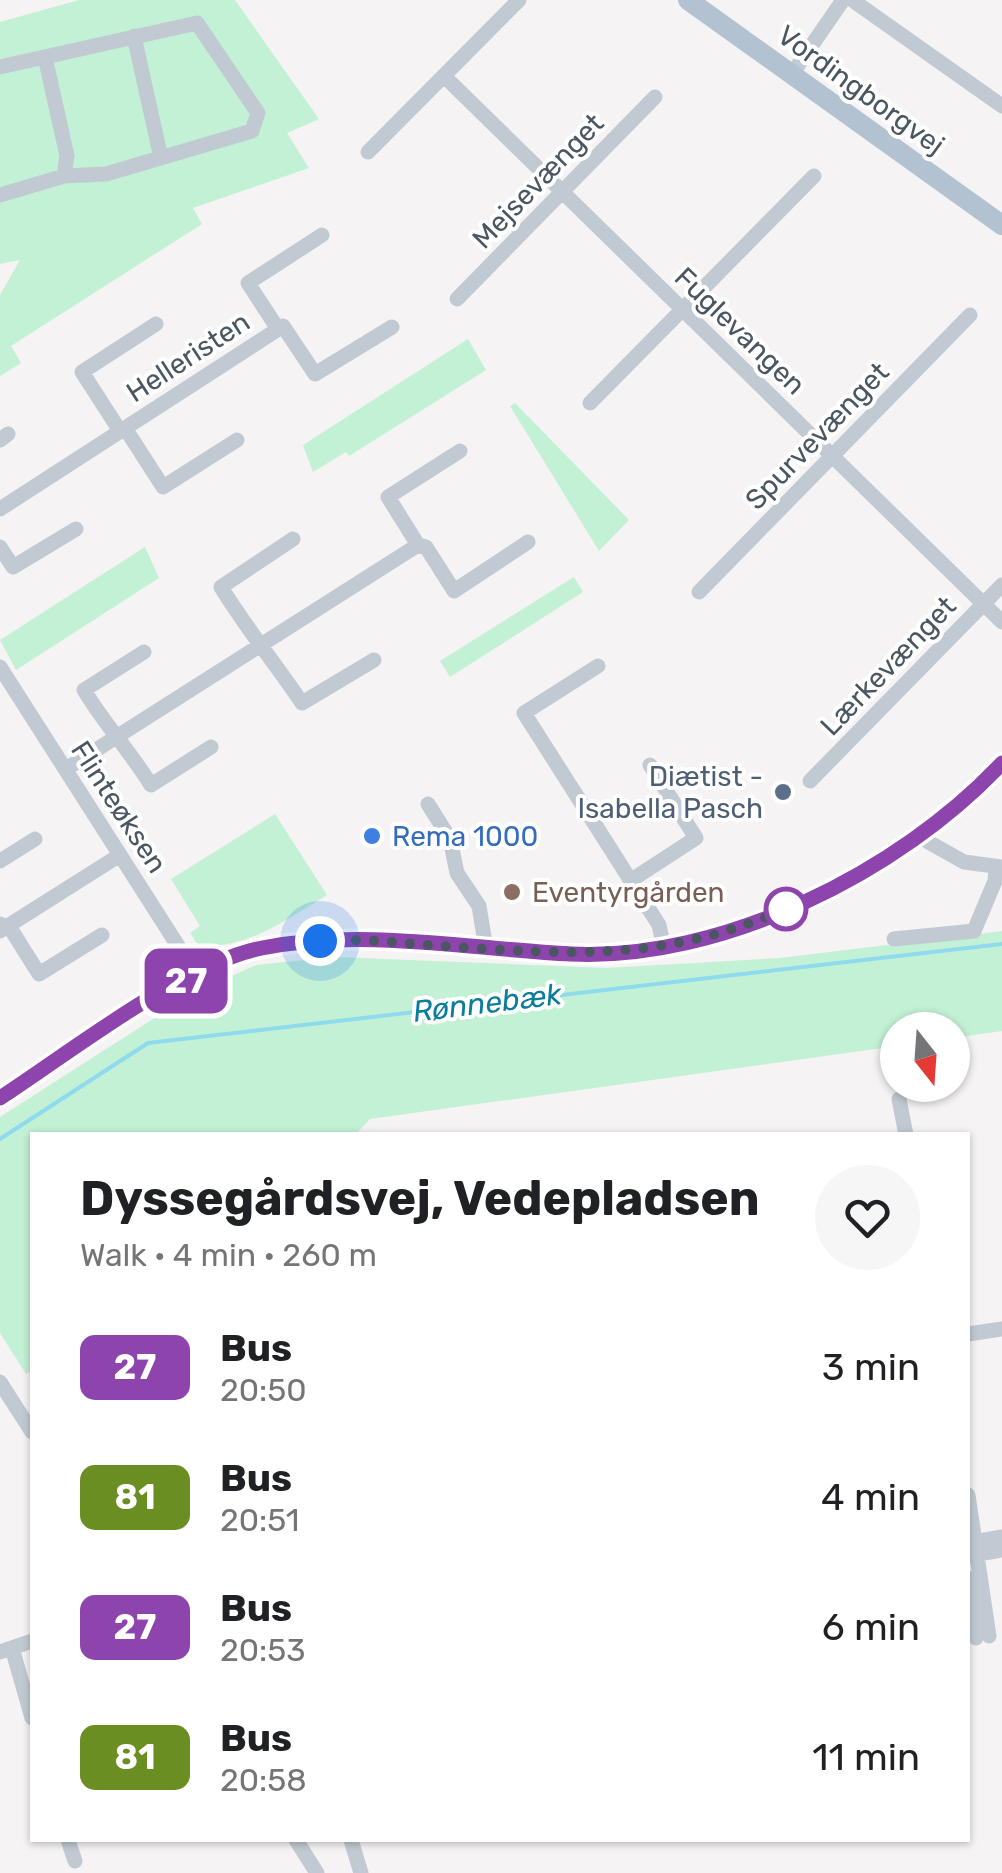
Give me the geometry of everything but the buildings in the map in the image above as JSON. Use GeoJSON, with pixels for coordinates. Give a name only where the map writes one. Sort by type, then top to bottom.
{"type":"FeatureCollection","features":[{"type":"Feature","properties":{"kind":"main road","name":"Vordingborgvej"},"geometry":{"type":"LineString","coordinates":[[688,0],[1002,224]]}},
{"type":"Feature","properties":{"kind":"street"},"geometry":{"type":"LineString","coordinates":[[368,152],[519,0]]}},
{"type":"Feature","properties":{"kind":"street"},"geometry":{"type":"LineString","coordinates":[[792,74],[843,0]]}},
{"type":"Feature","properties":{"kind":"street"},"geometry":{"type":"LineString","coordinates":[[852,0],[1002,106]]}},
{"type":"Feature","properties":{"kind":"street"},"geometry":{"type":"LineString","coordinates":[[0,67],[197,23],[258,114],[252,131],[106,174],[64,176],[0,195]]}},
{"type":"Feature","properties":{"kind":"street"},"geometry":{"type":"LineString","coordinates":[[134,36],[161,158]]}},
{"type":"Feature","properties":{"kind":"street"},"geometry":{"type":"LineString","coordinates":[[45,57],[67,156],[64,176]]}},
{"type":"Feature","properties":{"kind":"street","name":"Fuglevangen"},"geometry":{"type":"LineString","coordinates":[[444,76],[1002,622]]}},
{"type":"Feature","properties":{"kind":"street","name":"Mejsevænget"},"geometry":{"type":"LineString","coordinates":[[456,299],[655,97]]}},
{"type":"Feature","properties":{"kind":"street"},"geometry":{"type":"LineString","coordinates":[[590,404],[814,176]]}},
{"type":"Feature","properties":{"kind":"street","name":"Helleristen"},"geometry":{"type":"LineString","coordinates":[[278,329],[248,282],[322,235]]}},
{"type":"Feature","properties":{"kind":"street","name":"Spurvevænget"},"geometry":{"type":"LineString","coordinates":[[699,592],[970,315]]}},
{"type":"Feature","properties":{"kind":"street","name":"Helleristen"},"geometry":{"type":"LineString","coordinates":[[156,324],[82,372],[163,487],[237,440]]}},
{"type":"Feature","properties":{"kind":"street","name":"Helleristen"},"geometry":{"type":"LineString","coordinates":[[0,508],[283,326],[315,374],[392,327]]}},
{"type":"Feature","properties":{"kind":"street"},"geometry":{"type":"LineString","coordinates":[[460,451],[388,497],[418,545],[426,548],[454,591],[528,542]]}},
{"type":"Feature","properties":{"kind":"street"},"geometry":{"type":"LineString","coordinates":[[0,547],[13,567],[76,528]]}},
{"type":"Feature","properties":{"kind":"street"},"geometry":{"type":"LineString","coordinates":[[293,539],[221,587],[302,702],[374,660]]}},
{"type":"Feature","properties":{"kind":"street"},"geometry":{"type":"LineString","coordinates":[[66,770],[418,545]]}},
{"type":"Feature","properties":{"kind":"street","name":"Lærkevænget"},"geometry":{"type":"LineString","coordinates":[[810,781],[1002,585]]}},
{"type":"Feature","properties":{"kind":"street"},"geometry":{"type":"LineString","coordinates":[[144,652],[84,690],[111,733],[118,736],[151,784],[211,747]]}},
{"type":"Feature","properties":{"kind":"street"},"geometry":{"type":"LineString","coordinates":[[598,666],[524,713],[659,924],[664,948]]}},
{"type":"Feature","properties":{"kind":"street","name":"Flinteøksen"},"geometry":{"type":"LineString","coordinates":[[0,667],[196,974]]}},
{"type":"Feature","properties":{"kind":"street"},"geometry":{"type":"LineString","coordinates":[[0,1098],[196,974],[257,949],[342,939],[576,954],[664,948],[732,931],[793,906],[867,868],[916,835],[1002,763]]}},
{"type":"Feature","properties":{"kind":"street"},"geometry":{"type":"LineString","coordinates":[[630,880],[696,838],[650,765]]}},
{"type":"Feature","properties":{"kind":"street"},"geometry":{"type":"LineString","coordinates":[[428,804],[450,840],[457,873],[479,906],[486,949]]}},
{"type":"Feature","properties":{"kind":"street"},"geometry":{"type":"LineString","coordinates":[[894,939],[974,931],[999,867],[964,862],[916,835]]}},
{"type":"Feature","properties":{"kind":"street"},"geometry":{"type":"LineString","coordinates":[[0,862],[35,838]]}},
{"type":"Feature","properties":{"kind":"street"},"geometry":{"type":"LineString","coordinates":[[2,928],[120,854]]}},
{"type":"Feature","properties":{"kind":"street"},"geometry":{"type":"LineString","coordinates":[[2,928],[12,931],[39,974],[102,935]]}},
{"type":"Feature","properties":{"kind":"street"},"geometry":{"type":"LineString","coordinates":[[900,1102],[905,1132]]}},
{"type":"Feature","properties":{"kind":"street"},"geometry":{"type":"LineString","coordinates":[[970,1334],[1002,1329]]}},
{"type":"Feature","properties":{"kind":"street"},"geometry":{"type":"LineString","coordinates":[[0,1382],[30,1429]]}},
{"type":"Feature","properties":{"kind":"street"},"geometry":{"type":"LineString","coordinates":[[971,1549],[1002,1537]]}},
{"type":"Feature","properties":{"kind":"street"},"geometry":{"type":"LineString","coordinates":[[971,1549],[1002,1550]]}},
{"type":"Feature","properties":{"kind":"street"},"geometry":{"type":"LineString","coordinates":[[971,1549],[984,1637]]}},
{"type":"Feature","properties":{"kind":"street"},"geometry":{"type":"LineString","coordinates":[[970,1585],[984,1637]]}},
{"type":"Feature","properties":{"kind":"street"},"geometry":{"type":"LineString","coordinates":[[30,1643],[6,1650],[30,1713]]}},
{"type":"Feature","properties":{"kind":"street"},"geometry":{"type":"LineString","coordinates":[[69,1842],[75,1861]]}},
{"type":"Feature","properties":{"kind":"street"},"geometry":{"type":"LineString","coordinates":[[297,1842],[317,1873]]}},
{"type":"Feature","properties":{"kind":"street"},"geometry":{"type":"LineString","coordinates":[[352,1842],[362,1873]]}},
{"type":"Feature","properties":{"kind":"green space"},"geometry":{"type":"Polygon","coordinates":[[[79,0],[235,0],[319,119],[287,133],[309,168],[193,208],[202,224],[11,346],[21,363],[0,376],[0,295],[20,260],[0,264],[0,22],[79,0]]]}},
{"type":"Feature","properties":{"kind":"green space"},"geometry":{"type":"Polygon","coordinates":[[[468,339],[486,370],[349,456],[346,452],[313,472],[303,445],[468,339]]]}},
{"type":"Feature","properties":{"kind":"green space"},"geometry":{"type":"Polygon","coordinates":[[[515,403],[629,520],[599,551],[510,406],[515,403]]]}},
{"type":"Feature","properties":{"kind":"green space"},"geometry":{"type":"Polygon","coordinates":[[[145,547],[159,578],[16,670],[0,640],[145,547]]]}},
{"type":"Feature","properties":{"kind":"green space"},"geometry":{"type":"Polygon","coordinates":[[[574,577],[583,592],[450,677],[440,661],[574,577]]]}},
{"type":"Feature","properties":{"kind":"green space"},"geometry":{"type":"Polygon","coordinates":[[[275,814],[327,895],[249,938],[215,946],[198,945],[190,933],[200,926],[171,879],[275,814]]]}},
{"type":"Feature","properties":{"kind":"green space"},"geometry":{"type":"Polygon","coordinates":[[[1002,931],[1002,1031],[970,1036],[970,1012],[880,1012],[880,1048],[370,1119],[358,1132],[30,1132],[30,1372],[26,1374],[0,1333],[0,1117],[192,994],[256,965],[335,957],[606,968],[780,958],[1002,931]]]}},
{"type":"Feature","properties":{"kind":"waterway","name":"Rønnebæk"},"geometry":{"type":"LineString","coordinates":[[0,1139],[148,1043],[1002,944]]}},
{"type":"Feature","properties":{"kind":"bus line","name":"27"},"geometry":{"type":"LineString","coordinates":[[0,1098],[166,991],[257,949],[342,939],[576,954],[624,953],[664,948],[732,931],[867,868],[958,803],[1002,763]]}},
{"type":"Feature","properties":{"kind":"place","name":"Diætist - Isabella Pasch"},"geometry":{"type":"Point","coordinates":[783,792]}},
{"type":"Feature","properties":{"kind":"place","name":"Rema 1000"},"geometry":{"type":"Point","coordinates":[372,836]}},
{"type":"Feature","properties":{"kind":"place","name":"Eventyrgården"},"geometry":{"type":"Point","coordinates":[512,892]}},
{"type":"Feature","properties":{"kind":"route"},"geometry":{"type":"LineString","coordinates":[[320,941],[624,953],[704,939],[786,909]]}}]}
